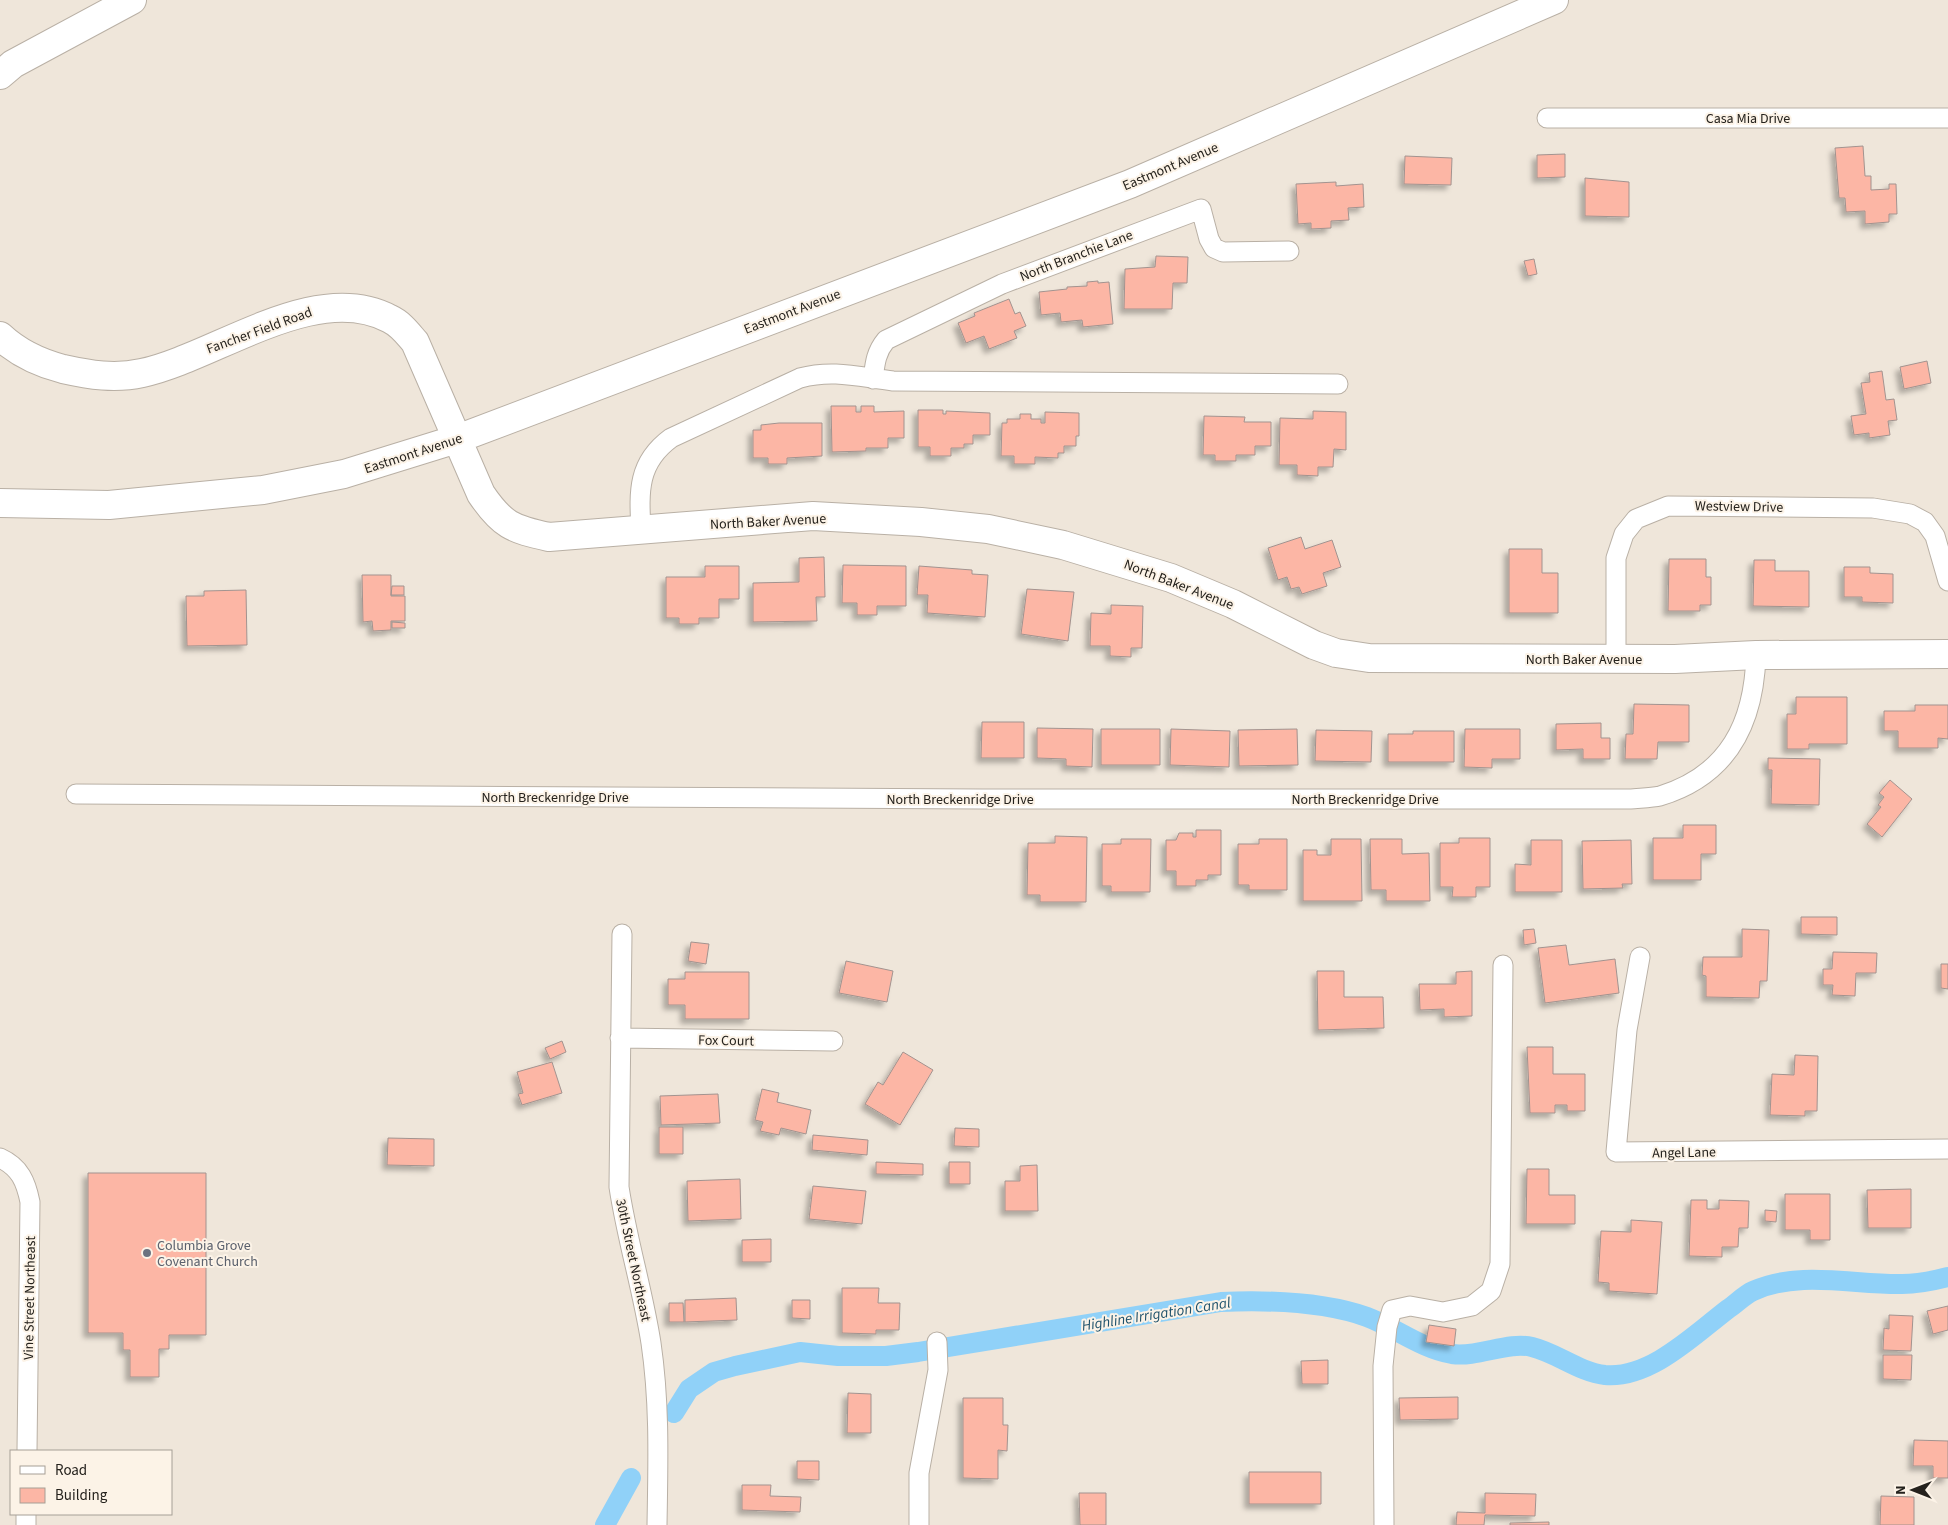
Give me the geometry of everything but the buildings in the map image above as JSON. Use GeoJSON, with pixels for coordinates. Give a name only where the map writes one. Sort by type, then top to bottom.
{"type":"FeatureCollection","features":[{"type":"Feature","properties":{"kind":"main road"},"geometry":{"type":"LineString","coordinates":[[0,75],[13,64],[132,0]]}},
{"type":"Feature","properties":{"kind":"main road","name":"Eastmont Avenue"},"geometry":{"type":"LineString","coordinates":[[0,503],[110,505],[263,490],[344,474],[458,439],[1130,184],[1554,0]]}},
{"type":"Feature","properties":{"kind":"main road","name":"Fancher Field Road"},"geometry":{"type":"LineString","coordinates":[[0,336],[12,347],[50,365],[88,375],[115,377],[142,373],[168,365],[299,314],[322,308],[361,310],[391,319],[401,326],[415,342],[458,439]]}},
{"type":"Feature","properties":{"kind":"main road","name":"North Baker Avenue"},"geometry":{"type":"LineString","coordinates":[[458,439],[480,494],[496,515],[518,530],[549,538],[813,516],[921,522],[988,529],[1063,546],[1171,578],[1234,604],[1336,653],[1370,658],[1616,659],[1948,654]]}},
{"type":"Feature","properties":{"kind":"street","name":"Casa Mia Drive"},"geometry":{"type":"LineString","coordinates":[[1547,118],[1948,118]]}},
{"type":"Feature","properties":{"kind":"street","name":"North Branchie Lane"},"geometry":{"type":"LineString","coordinates":[[873,379],[875,360],[879,348],[886,340],[1002,284],[1201,209],[1209,239],[1214,248],[1223,252],[1290,251]]}},
{"type":"Feature","properties":{"kind":"street"},"geometry":{"type":"LineString","coordinates":[[642,530],[639,492],[642,478],[650,460],[660,446],[671,438],[800,378],[819,373],[837,373],[873,379],[903,381],[1338,384]]}},
{"type":"Feature","properties":{"kind":"street","name":"Westview Drive"},"geometry":{"type":"LineString","coordinates":[[1616,659],[1616,558],[1624,534],[1636,519],[1668,506],[1873,508],[1910,514],[1925,522],[1935,536],[1948,581]]}},
{"type":"Feature","properties":{"kind":"street","name":"North Breckenridge Drive"},"geometry":{"type":"LineString","coordinates":[[76,794],[972,799],[1630,799],[1660,796],[1689,783],[1716,767],[1736,740],[1751,706],[1755,685],[1756,656]]}},
{"type":"Feature","properties":{"kind":"street","name":"30th Street Northeast"},"geometry":{"type":"LineString","coordinates":[[622,934],[619,1187],[625,1227],[643,1297],[657,1392],[657,1525]]}},
{"type":"Feature","properties":{"kind":"street","name":"Angel Lane"},"geometry":{"type":"LineString","coordinates":[[1640,957],[1627,1030],[1616,1152],[1948,1149]]}},
{"type":"Feature","properties":{"kind":"street"},"geometry":{"type":"LineString","coordinates":[[1384,1525],[1383,1366],[1387,1327],[1392,1310],[1410,1306],[1443,1312],[1472,1306],[1491,1291],[1500,1264],[1503,965]]}},
{"type":"Feature","properties":{"kind":"street","name":"Fox Court"},"geometry":{"type":"LineString","coordinates":[[620,1038],[832,1041]]}},
{"type":"Feature","properties":{"kind":"street","name":"Vine Street Northeast"},"geometry":{"type":"LineString","coordinates":[[0,1158],[16,1167],[26,1183],[30,1202],[27,1450]]}},
{"type":"Feature","properties":{"kind":"street"},"geometry":{"type":"LineString","coordinates":[[919,1525],[919,1473],[938,1370],[937,1342]]}},
{"type":"Feature","properties":{"kind":"waterway","name":"Highline Irrigation Canal"},"geometry":{"type":"LineString","coordinates":[[674,1413],[689,1389],[714,1372],[800,1352],[838,1356],[886,1356],[1221,1302],[1295,1303],[1332,1308],[1367,1317],[1419,1343],[1452,1354],[1472,1354],[1513,1346],[1532,1347],[1595,1373],[1605,1375],[1622,1374],[1655,1363],[1686,1342],[1746,1295],[1771,1285],[1789,1281],[1808,1280],[1908,1284],[1948,1277]]}},
{"type":"Feature","properties":{"kind":"waterway","name":"Highline Irrigation Canal"},"geometry":{"type":"LineString","coordinates":[[605,1525],[631,1478]]}},
{"type":"Feature","properties":{"kind":"place","name":"Columbia Grove Covenant Church"},"geometry":{"type":"Point","coordinates":[147,1253]}}]}
